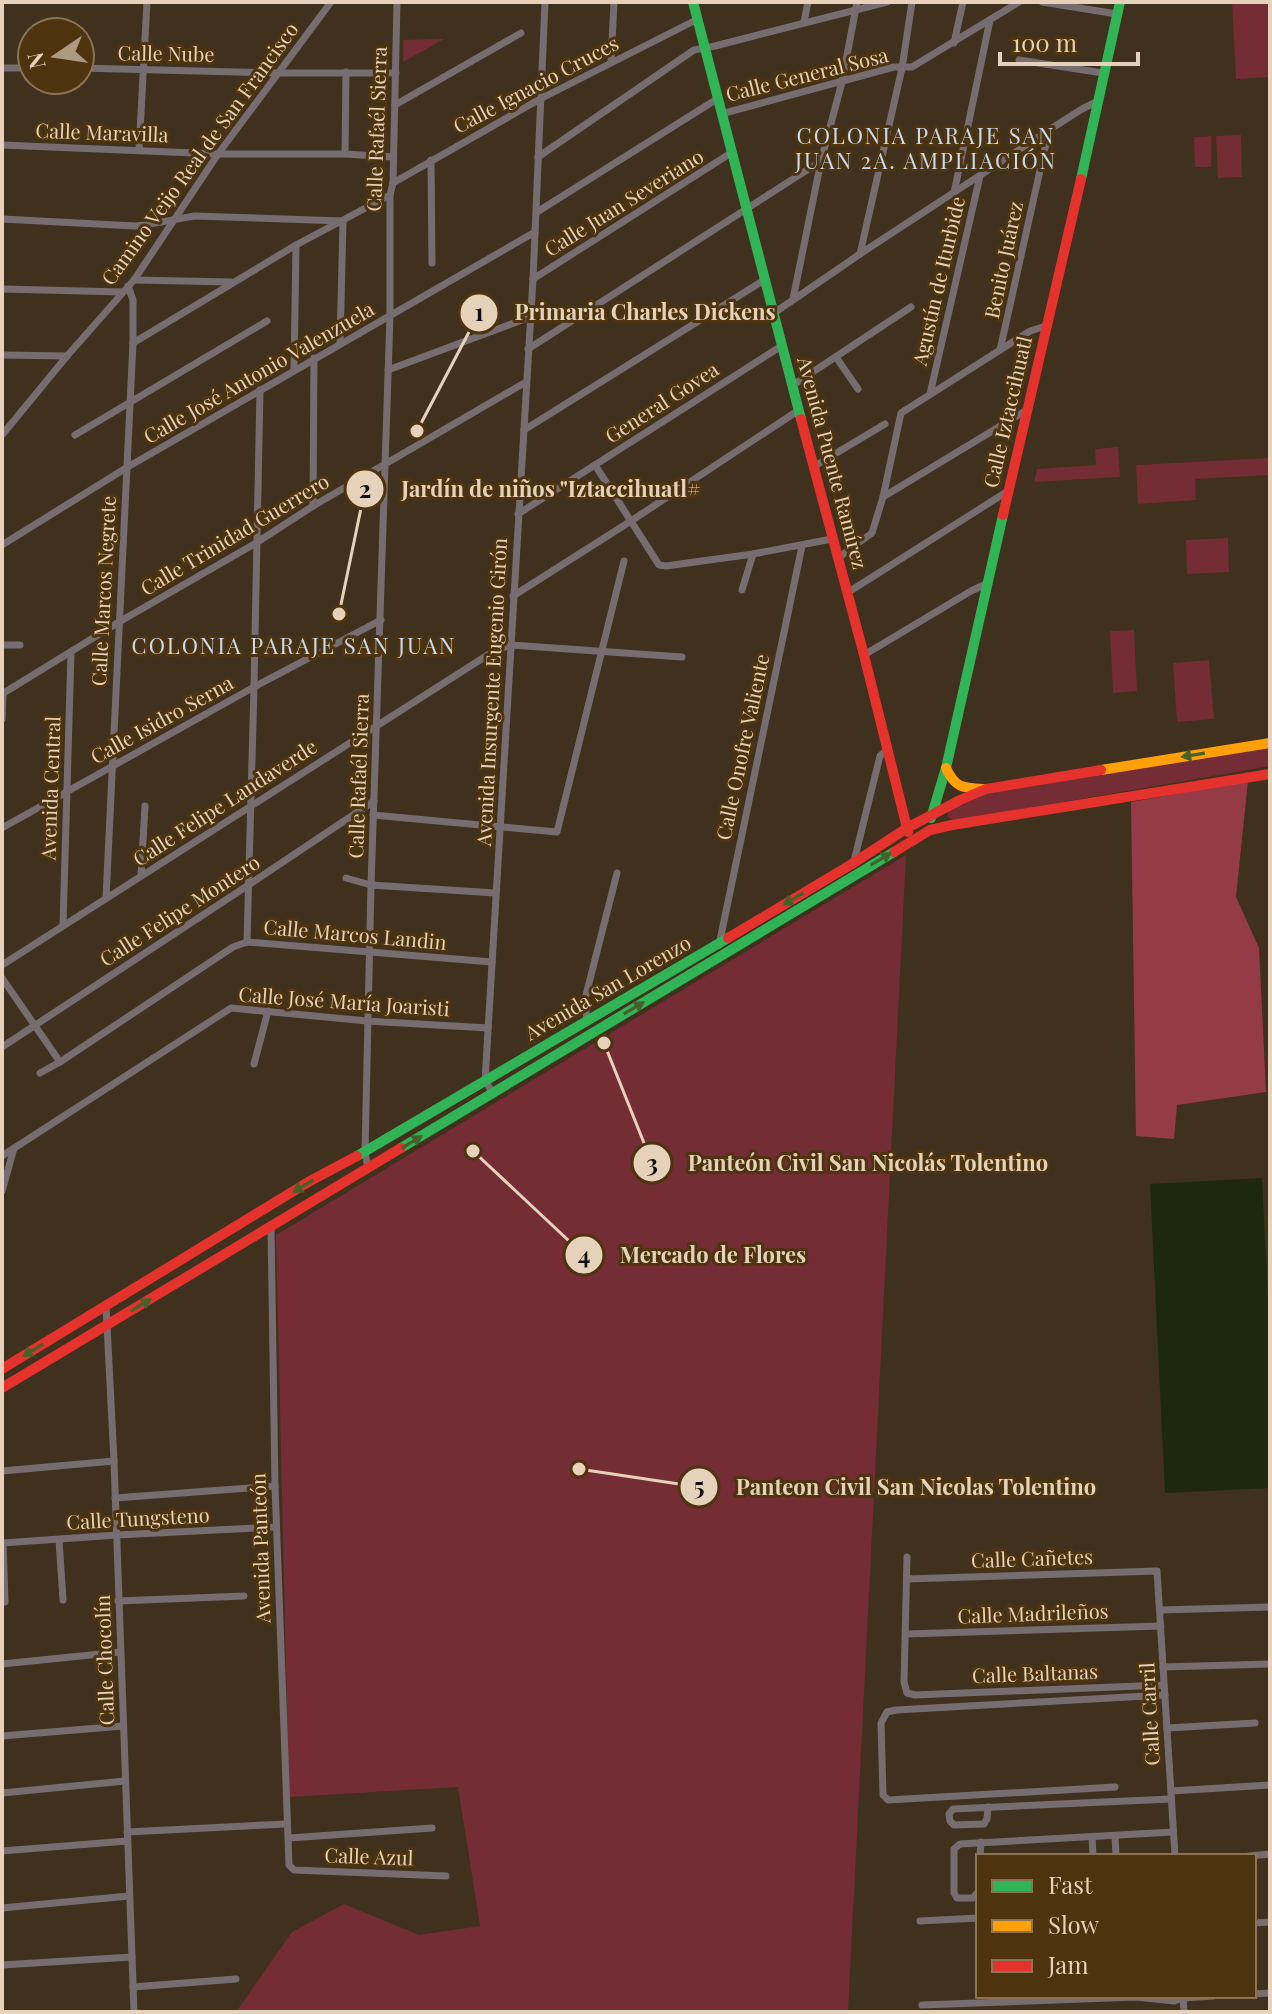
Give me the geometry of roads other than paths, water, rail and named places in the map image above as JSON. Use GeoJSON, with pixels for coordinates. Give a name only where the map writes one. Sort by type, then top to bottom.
{"type":"FeatureCollection","features":[{"type":"Feature","properties":{"kind":"main road","name":"Avenida Puente Ramírez"},"geometry":{"type":"LineString","coordinates":[[696,4],[696,20],[703,48],[911,841]]}},
{"type":"Feature","properties":{"kind":"main road","name":"Calle Iztaccihuatl"},"geometry":{"type":"LineString","coordinates":[[930,830],[1119,8]]}},
{"type":"Feature","properties":{"kind":"main road","name":"Avenida San Lorenzo"},"geometry":{"type":"LineString","coordinates":[[855,869],[907,828],[986,789],[1270,743]]}},
{"type":"Feature","properties":{"kind":"main road"},"geometry":{"type":"LineString","coordinates":[[946,768],[952,781],[960,786],[986,789]]}},
{"type":"Feature","properties":{"kind":"main road","name":"Avenida San Lorenzo"},"geometry":{"type":"LineString","coordinates":[[2,1388],[493,1093],[855,869],[930,830],[1270,774]]}},
{"type":"Feature","properties":{"kind":"main road","name":"Avenida San Lorenzo"},"geometry":{"type":"LineString","coordinates":[[2,1369],[310,1181],[587,1022],[722,949]]}},
{"type":"Feature","properties":{"kind":"main road"},"geometry":{"type":"LineString","coordinates":[[58,1335],[66,1349]]}},
{"type":"Feature","properties":{"kind":"street"},"geometry":{"type":"LineString","coordinates":[[139,150],[147,2]]}},
{"type":"Feature","properties":{"kind":"street","name":"Camino Veijo Real de San Francisco"},"geometry":{"type":"LineString","coordinates":[[2,435],[128,286],[218,154],[331,2]]}},
{"type":"Feature","properties":{"kind":"street","name":"Calle Rafaél Sierra"},"geometry":{"type":"LineString","coordinates":[[368,1168],[365,1152],[367,1021],[397,2]]}},
{"type":"Feature","properties":{"kind":"street","name":"Avenida Insurgente Eugenio Girón"},"geometry":{"type":"LineString","coordinates":[[485,1081],[537,212],[545,2]]}},
{"type":"Feature","properties":{"kind":"street"},"geometry":{"type":"LineString","coordinates":[[611,62],[614,2]]}},
{"type":"Feature","properties":{"kind":"street"},"geometry":{"type":"LineString","coordinates":[[804,22],[808,2]]}},
{"type":"Feature","properties":{"kind":"street"},"geometry":{"type":"LineString","coordinates":[[538,157],[694,50],[856,6],[887,2]]}},
{"type":"Feature","properties":{"kind":"street"},"geometry":{"type":"LineString","coordinates":[[860,254],[902,68],[912,2]]}},
{"type":"Feature","properties":{"kind":"street"},"geometry":{"type":"LineString","coordinates":[[954,43],[963,2]]}},
{"type":"Feature","properties":{"kind":"street","name":"Calle General Sosa"},"geometry":{"type":"LineString","coordinates":[[721,114],[894,67],[912,67],[990,20],[1004,6],[1019,2]]}},
{"type":"Feature","properties":{"kind":"street"},"geometry":{"type":"LineString","coordinates":[[1042,2],[1119,8]]}},
{"type":"Feature","properties":{"kind":"street"},"geometry":{"type":"LineString","coordinates":[[793,299],[856,6]]}},
{"type":"Feature","properties":{"kind":"street","name":"Calle Ignacio Cruces"},"geometry":{"type":"LineString","coordinates":[[393,183],[540,99],[696,20]]}},
{"type":"Feature","properties":{"kind":"street"},"geometry":{"type":"LineString","coordinates":[[954,193],[990,20]]}},
{"type":"Feature","properties":{"kind":"street"},"geometry":{"type":"LineString","coordinates":[[395,105],[521,33]]}},
{"type":"Feature","properties":{"kind":"street"},"geometry":{"type":"LineString","coordinates":[[1019,60],[1103,73]]}},
{"type":"Feature","properties":{"kind":"street","name":"Calle Nube"},"geometry":{"type":"LineString","coordinates":[[96,68],[396,73]]}},
{"type":"Feature","properties":{"kind":"street"},"geometry":{"type":"LineString","coordinates":[[345,154],[346,72]]}},
{"type":"Feature","properties":{"kind":"street"},"geometry":{"type":"LineString","coordinates":[[537,212],[717,99]]}},
{"type":"Feature","properties":{"kind":"street"},"geometry":{"type":"LineString","coordinates":[[774,313],[1049,130],[1098,101]]}},
{"type":"Feature","properties":{"kind":"street","name":"Benito Juárez"},"geometry":{"type":"LineString","coordinates":[[1000,350],[1049,130]]}},
{"type":"Feature","properties":{"kind":"street","name":"Calle Maravilla"},"geometry":{"type":"LineString","coordinates":[[2,145],[393,157]]}},
{"type":"Feature","properties":{"kind":"street","name":"Calle Juan Severiano"},"geometry":{"type":"LineString","coordinates":[[533,279],[731,153]]}},
{"type":"Feature","properties":{"kind":"street"},"geometry":{"type":"LineString","coordinates":[[431,160],[432,263]]}},
{"type":"Feature","properties":{"kind":"street"},"geometry":{"type":"LineString","coordinates":[[528,349],[821,161]]}},
{"type":"Feature","properties":{"kind":"street","name":"Agustín de Iturbide"},"geometry":{"type":"LineString","coordinates":[[930,394],[980,176]]}},
{"type":"Feature","properties":{"kind":"street"},"geometry":{"type":"LineString","coordinates":[[133,343],[296,245],[390,195]]}},
{"type":"Feature","properties":{"kind":"street"},"geometry":{"type":"LineString","coordinates":[[2,219],[135,226],[195,216],[343,221]]}},
{"type":"Feature","properties":{"kind":"street"},"geometry":{"type":"LineString","coordinates":[[340,344],[343,221]]}},
{"type":"Feature","properties":{"kind":"street","name":"Calle José Antonio Valenzuela"},"geometry":{"type":"LineString","coordinates":[[2,545],[126,468],[535,232]]}},
{"type":"Feature","properties":{"kind":"street"},"geometry":{"type":"LineString","coordinates":[[294,370],[296,245]]}},
{"type":"Feature","properties":{"kind":"street"},"geometry":{"type":"LineString","coordinates":[[524,430],[766,279]]}},
{"type":"Feature","properties":{"kind":"street"},"geometry":{"type":"LineString","coordinates":[[2,289],[234,282]]}},
{"type":"Feature","properties":{"kind":"street","name":"Calle Marcos Negrete"},"geometry":{"type":"LineString","coordinates":[[106,898],[133,343],[133,300],[128,286]]}},
{"type":"Feature","properties":{"kind":"street"},"geometry":{"type":"LineString","coordinates":[[793,385],[911,307]]}},
{"type":"Feature","properties":{"kind":"street"},"geometry":{"type":"LineString","coordinates":[[388,370],[530,317]]}},
{"type":"Feature","properties":{"kind":"street"},"geometry":{"type":"LineString","coordinates":[[75,435],[267,321]]}},
{"type":"Feature","properties":{"kind":"street"},"geometry":{"type":"LineString","coordinates":[[838,558],[872,533],[901,413],[1030,331],[1046,326]]}},
{"type":"Feature","properties":{"kind":"street","name":"General Govea"},"geometry":{"type":"LineString","coordinates":[[518,514],[783,345]]}},
{"type":"Feature","properties":{"kind":"street"},"geometry":{"type":"LineString","coordinates":[[2,355],[67,356]]}},
{"type":"Feature","properties":{"kind":"street"},"geometry":{"type":"LineString","coordinates":[[836,357],[858,389]]}},
{"type":"Feature","properties":{"kind":"street"},"geometry":{"type":"LineString","coordinates":[[313,506],[314,358]]}},
{"type":"Feature","properties":{"kind":"street","name":"Calle Trinidad Guerrero"},"geometry":{"type":"LineString","coordinates":[[2,694],[313,506],[526,382]]}},
{"type":"Feature","properties":{"kind":"street"},"geometry":{"type":"LineString","coordinates":[[247,942],[260,390]]}},
{"type":"Feature","properties":{"kind":"street"},"geometry":{"type":"LineString","coordinates":[[513,596],[799,410]]}},
{"type":"Feature","properties":{"kind":"street"},"geometry":{"type":"LineString","coordinates":[[883,497],[1027,410]]}},
{"type":"Feature","properties":{"kind":"street"},"geometry":{"type":"LineString","coordinates":[[813,467],[885,424]]}},
{"type":"Feature","properties":{"kind":"street"},"geometry":{"type":"LineString","coordinates":[[595,465],[659,565],[753,554],[832,539]]}},
{"type":"Feature","properties":{"kind":"street"},"geometry":{"type":"LineString","coordinates":[[847,593],[1009,491]]}},
{"type":"Feature","properties":{"kind":"street","name":"Calle Onofre Valiente"},"geometry":{"type":"LineString","coordinates":[[722,949],[802,546]]}},
{"type":"Feature","properties":{"kind":"street"},"geometry":{"type":"LineString","coordinates":[[742,590],[753,554]]}},
{"type":"Feature","properties":{"kind":"street"},"geometry":{"type":"LineString","coordinates":[[373,815],[557,832],[624,561]]}},
{"type":"Feature","properties":{"kind":"street"},"geometry":{"type":"LineString","coordinates":[[864,655],[986,584]]}},
{"type":"Feature","properties":{"kind":"street","name":"Calle Isidro Serna"},"geometry":{"type":"LineString","coordinates":[[2,828],[381,620]]}},
{"type":"Feature","properties":{"kind":"street"},"geometry":{"type":"LineString","coordinates":[[2,645],[20,645]]}},
{"type":"Feature","properties":{"kind":"street"},"geometry":{"type":"LineString","coordinates":[[511,645],[682,657]]}},
{"type":"Feature","properties":{"kind":"street","name":"Calle Felipe Landaverde"},"geometry":{"type":"LineString","coordinates":[[2,965],[494,651],[511,645]]}},
{"type":"Feature","properties":{"kind":"street","name":"Avenida Central"},"geometry":{"type":"LineString","coordinates":[[63,925],[71,652]]}},
{"type":"Feature","properties":{"kind":"street"},"geometry":{"type":"LineString","coordinates":[[2,694],[2,719]]}},
{"type":"Feature","properties":{"kind":"street"},"geometry":{"type":"LineString","coordinates":[[855,869],[880,756],[888,749]]}},
{"type":"Feature","properties":{"kind":"street","name":"Calle Felipe Montero"},"geometry":{"type":"LineString","coordinates":[[2,1047],[374,801]]}},
{"type":"Feature","properties":{"kind":"street"},"geometry":{"type":"LineString","coordinates":[[141,876],[145,806]]}},
{"type":"Feature","properties":{"kind":"street"},"geometry":{"type":"LineString","coordinates":[[587,1022],[585,999],[617,873]]}},
{"type":"Feature","properties":{"kind":"street"},"geometry":{"type":"LineString","coordinates":[[346,878],[371,885],[495,893]]}},
{"type":"Feature","properties":{"kind":"street","name":"Calle Marcos Landin"},"geometry":{"type":"LineString","coordinates":[[40,1073],[233,947],[247,942],[492,962]]}},
{"type":"Feature","properties":{"kind":"street"},"geometry":{"type":"LineString","coordinates":[[2,978],[60,1062]]}},
{"type":"Feature","properties":{"kind":"street","name":"Calle José María Joaristi"},"geometry":{"type":"LineString","coordinates":[[2,1156],[231,1008],[367,1021],[488,1028]]}},
{"type":"Feature","properties":{"kind":"street"},"geometry":{"type":"LineString","coordinates":[[254,1064],[268,1011]]}},
{"type":"Feature","properties":{"kind":"street"},"geometry":{"type":"LineString","coordinates":[[485,1081],[493,1093]]}},
{"type":"Feature","properties":{"kind":"street"},"geometry":{"type":"LineString","coordinates":[[2,1191],[14,1148]]}},
{"type":"Feature","properties":{"kind":"street","name":"Avenida Panteón"},"geometry":{"type":"LineString","coordinates":[[271,1227],[276,1527],[290,1868]]}},
{"type":"Feature","properties":{"kind":"street","name":"Calle Chocolín"},"geometry":{"type":"LineString","coordinates":[[106,1306],[134,2012]]}},
{"type":"Feature","properties":{"kind":"street"},"geometry":{"type":"LineString","coordinates":[[2,1471],[114,1461]]}},
{"type":"Feature","properties":{"kind":"street"},"geometry":{"type":"LineString","coordinates":[[115,1498],[275,1486]]}},
{"type":"Feature","properties":{"kind":"street","name":"Calle Tungsteno"},"geometry":{"type":"LineString","coordinates":[[2,1543],[276,1527]]}},
{"type":"Feature","properties":{"kind":"street"},"geometry":{"type":"LineString","coordinates":[[59,1540],[63,1600]]}},
{"type":"Feature","properties":{"kind":"street"},"geometry":{"type":"LineString","coordinates":[[2,1543],[5,1602]]}},
{"type":"Feature","properties":{"kind":"street"},"geometry":{"type":"LineString","coordinates":[[907,1557],[907,1634]]}},
{"type":"Feature","properties":{"kind":"street","name":"Calle Cañetes"},"geometry":{"type":"LineString","coordinates":[[907,1579],[1157,1571]]}},
{"type":"Feature","properties":{"kind":"street","name":"Calle Carril"},"geometry":{"type":"LineString","coordinates":[[1157,1571],[1175,1854]]}},
{"type":"Feature","properties":{"kind":"street"},"geometry":{"type":"LineString","coordinates":[[118,1601],[244,1596]]}},
{"type":"Feature","properties":{"kind":"street"},"geometry":{"type":"LineString","coordinates":[[1160,1610],[1270,1607]]}},
{"type":"Feature","properties":{"kind":"street","name":"Calle Madrileños"},"geometry":{"type":"LineString","coordinates":[[907,1634],[1161,1626]]}},
{"type":"Feature","properties":{"kind":"street","name":"Calle Baltanas"},"geometry":{"type":"LineString","coordinates":[[907,1634],[904,1682],[907,1693],[915,1695],[1164,1685]]}},
{"type":"Feature","properties":{"kind":"street"},"geometry":{"type":"LineString","coordinates":[[2,1664],[120,1652]]}},
{"type":"Feature","properties":{"kind":"street"},"geometry":{"type":"LineString","coordinates":[[1163,1667],[1270,1664]]}},
{"type":"Feature","properties":{"kind":"street"},"geometry":{"type":"LineString","coordinates":[[1115,1787],[888,1800],[883,1795],[881,1723],[887,1712],[896,1710],[1165,1695]]}},
{"type":"Feature","properties":{"kind":"street"},"geometry":{"type":"LineString","coordinates":[[1167,1728],[1255,1723]]}},
{"type":"Feature","properties":{"kind":"street"},"geometry":{"type":"LineString","coordinates":[[2,1736],[123,1726]]}},
{"type":"Feature","properties":{"kind":"street"},"geometry":{"type":"LineString","coordinates":[[2,1793],[125,1781]]}},
{"type":"Feature","properties":{"kind":"street"},"geometry":{"type":"LineString","coordinates":[[988,1807],[984,1824],[954,1825],[950,1821],[949,1814],[953,1809],[1171,1795],[1270,1785]]}},
{"type":"Feature","properties":{"kind":"street"},"geometry":{"type":"LineString","coordinates":[[127,1832],[286,1824]]}},
{"type":"Feature","properties":{"kind":"street"},"geometry":{"type":"LineString","coordinates":[[289,1838],[432,1828]]}},
{"type":"Feature","properties":{"kind":"street"},"geometry":{"type":"LineString","coordinates":[[976,1894],[973,1898],[957,1898],[954,1849],[960,1844],[1173,1832]]}},
{"type":"Feature","properties":{"kind":"street"},"geometry":{"type":"LineString","coordinates":[[1115,1836],[1116,1854]]}},
{"type":"Feature","properties":{"kind":"street"},"geometry":{"type":"LineString","coordinates":[[1092,1837],[1093,1854]]}},
{"type":"Feature","properties":{"kind":"street"},"geometry":{"type":"LineString","coordinates":[[2,1851],[127,1841]]}},
{"type":"Feature","properties":{"kind":"street"},"geometry":{"type":"LineString","coordinates":[[980,1854],[981,1842]]}},
{"type":"Feature","properties":{"kind":"street","name":"Calle Azul"},"geometry":{"type":"LineString","coordinates":[[290,1868],[446,1876]]}},
{"type":"Feature","properties":{"kind":"street"},"geometry":{"type":"LineString","coordinates":[[2,1908],[129,1896]]}},
{"type":"Feature","properties":{"kind":"street"},"geometry":{"type":"LineString","coordinates":[[920,1921],[976,1918]]}},
{"type":"Feature","properties":{"kind":"street"},"geometry":{"type":"LineString","coordinates":[[2,1965],[132,1957]]}},
{"type":"Feature","properties":{"kind":"street"},"geometry":{"type":"LineString","coordinates":[[133,1987],[236,1979]]}},
{"type":"Feature","properties":{"kind":"street"},"geometry":{"type":"LineString","coordinates":[[922,2005],[1109,1998]]}},
{"type":"Feature","properties":{"kind":"street"},"geometry":{"type":"LineString","coordinates":[[1146,1998],[1174,2001],[1181,1998]]}},
{"type":"Feature","properties":{"kind":"place","name":"Primaria Charles Dickens"},"geometry":{"type":"Point","coordinates":[417,431]}},
{"type":"Feature","properties":{"kind":"place","name":"Jardín de niños \"Iztaccihuatl#"},"geometry":{"type":"Point","coordinates":[339,614]}},
{"type":"Feature","properties":{"kind":"place","name":"Panteón Civil San Nicolás Tolentino"},"geometry":{"type":"Point","coordinates":[604,1043]}},
{"type":"Feature","properties":{"kind":"place","name":"Mercado de Flores"},"geometry":{"type":"Point","coordinates":[473,1151]}},
{"type":"Feature","properties":{"kind":"place","name":"Panteon Civil San Nicolas Tolentino"},"geometry":{"type":"Point","coordinates":[579,1469]}},
{"type":"Feature","properties":{"kind":"district","name":"COLONIA PARAJE SAN JUAN 2A. AMPLIACIÓN"},"geometry":{"type":"Point","coordinates":[926,148]}},
{"type":"Feature","properties":{"kind":"district","name":"COLONIA PARAJE SAN JUAN"},"geometry":{"type":"Point","coordinates":[294,646]}}]}
